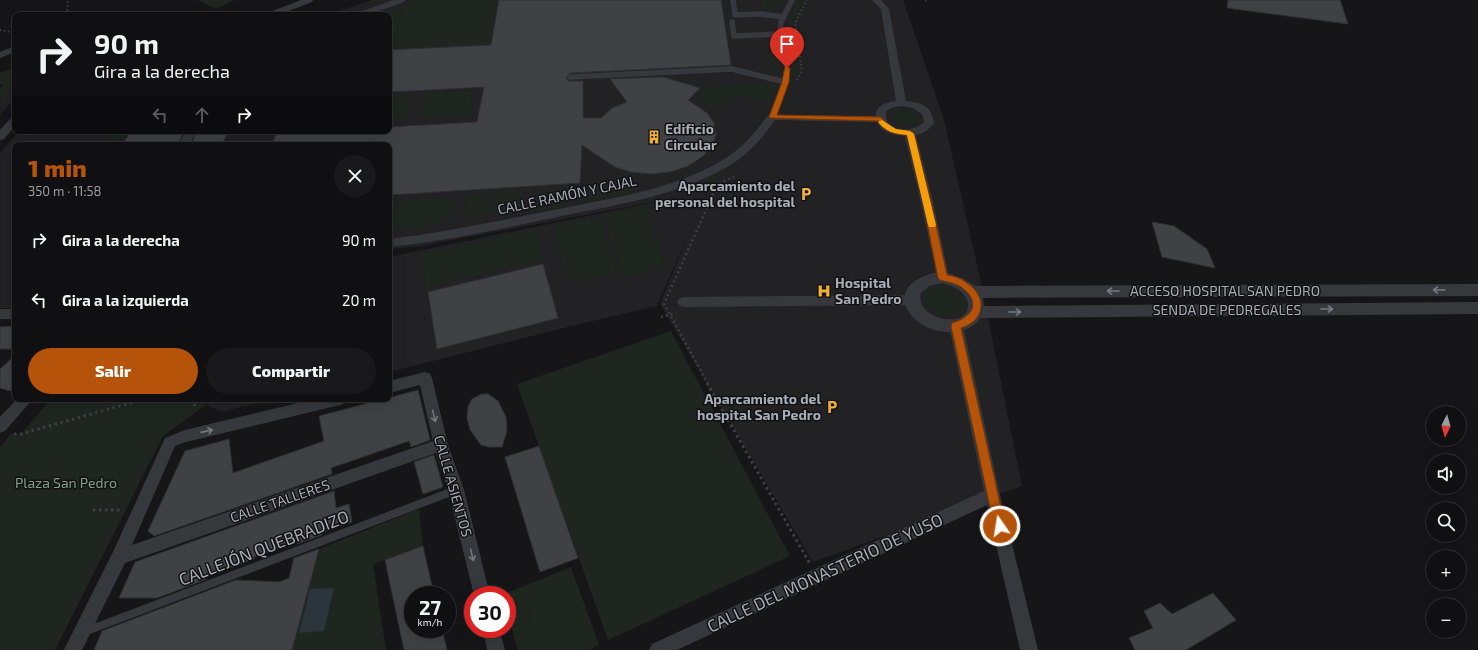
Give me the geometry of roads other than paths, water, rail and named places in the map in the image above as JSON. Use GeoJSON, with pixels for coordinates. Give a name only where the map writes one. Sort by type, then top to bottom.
{"type":"FeatureCollection","features":[{"type":"Feature","properties":{"kind":"street"},"geometry":{"type":"LineString","coordinates":[[278,12],[309,0]]}},
{"type":"Feature","properties":{"kind":"street"},"geometry":{"type":"LineString","coordinates":[[876,0],[885,9],[901,103]]}},
{"type":"Feature","properties":{"kind":"street"},"geometry":{"type":"LineString","coordinates":[[885,9],[890,0]]}},
{"type":"Feature","properties":{"kind":"street"},"geometry":{"type":"LineString","coordinates":[[0,55],[12,50]]}},
{"type":"Feature","properties":{"kind":"street"},"geometry":{"type":"LineString","coordinates":[[901,103],[916,105],[922,109],[929,118],[927,127],[922,131],[910,134],[887,128],[880,119],[880,115],[884,108],[901,103]]}},
{"type":"Feature","properties":{"kind":"street"},"geometry":{"type":"LineString","coordinates":[[772,117],[880,119]]}},
{"type":"Feature","properties":{"kind":"street","name":"CALLE RAMÓN Y CAJAL"},"geometry":{"type":"LineString","coordinates":[[392,242],[419,240],[464,232],[646,194],[680,185],[725,163],[735,156],[752,140],[772,117]]}},
{"type":"Feature","properties":{"kind":"street"},"geometry":{"type":"LineString","coordinates":[[0,137],[12,123]]}},
{"type":"Feature","properties":{"kind":"street"},"geometry":{"type":"LineString","coordinates":[[910,134],[927,202],[943,278]]}},
{"type":"Feature","properties":{"kind":"street"},"geometry":{"type":"LineString","coordinates":[[943,278],[954,280],[964,285],[972,292],[977,302],[976,312],[972,318],[965,323],[956,326],[944,326],[923,317],[916,309],[912,300],[914,291],[920,283],[930,279],[943,278]]}},
{"type":"Feature","properties":{"kind":"street","name":"ACCESO HOSPITAL SAN PEDRO"},"geometry":{"type":"LineString","coordinates":[[972,292],[1478,290]]}},
{"type":"Feature","properties":{"kind":"street"},"geometry":{"type":"LineString","coordinates":[[682,307],[912,300]]}},
{"type":"Feature","properties":{"kind":"street","name":"SENDA DE PEDREGALES"},"geometry":{"type":"LineString","coordinates":[[976,312],[1478,308]]}},
{"type":"Feature","properties":{"kind":"street"},"geometry":{"type":"LineString","coordinates":[[0,314],[12,314]]}},
{"type":"Feature","properties":{"kind":"street"},"geometry":{"type":"LineString","coordinates":[[956,326],[992,495],[1029,650]]}},
{"type":"Feature","properties":{"kind":"street","name":"CALLE ASIENTOS"},"geometry":{"type":"LineString","coordinates":[[392,386],[425,378],[441,445],[456,490],[480,586]]}},
{"type":"Feature","properties":{"kind":"street"},"geometry":{"type":"LineString","coordinates":[[5,430],[24,402]]}},
{"type":"Feature","properties":{"kind":"street"},"geometry":{"type":"LineString","coordinates":[[73,650],[119,557],[170,442],[185,436],[327,402]]}},
{"type":"Feature","properties":{"kind":"street","name":"CALLE TALLERES"},"geometry":{"type":"LineString","coordinates":[[119,557],[441,445]]}},
{"type":"Feature","properties":{"kind":"street","name":"CALLE DEL MONASTERIO DE YUSO"},"geometry":{"type":"LineString","coordinates":[[658,650],[992,495]]}},
{"type":"Feature","properties":{"kind":"street"},"geometry":{"type":"LineString","coordinates":[[493,638],[496,650]]}},
{"type":"Feature","properties":{"kind":"lane"},"geometry":{"type":"LineString","coordinates":[[368,12],[402,0]]}},
{"type":"Feature","properties":{"kind":"lane"},"geometry":{"type":"LineString","coordinates":[[733,0],[735,15],[761,14],[783,17]]}},
{"type":"Feature","properties":{"kind":"lane","name":"CALLE RAMÓN Y CAJAL"},"geometry":{"type":"LineString","coordinates":[[772,117],[785,82],[787,68],[780,34],[783,17],[792,0]]}},
{"type":"Feature","properties":{"kind":"lane"},"geometry":{"type":"LineString","coordinates":[[732,22],[734,36],[780,34]]}},
{"type":"Feature","properties":{"kind":"lane"},"geometry":{"type":"LineString","coordinates":[[570,77],[732,69],[785,82]]}},
{"type":"Feature","properties":{"kind":"lane","name":"CALLEJÓN QUEBRADIZO"},"geometry":{"type":"LineString","coordinates":[[82,632],[456,490]]}},
{"type":"Feature","properties":{"kind":"place","name":"Edificio Circular"},"geometry":{"type":"Point","coordinates":[654,137]}},
{"type":"Feature","properties":{"kind":"place","name":"Aparcamiento del personal del hospital"},"geometry":{"type":"Point","coordinates":[806,194]}},
{"type":"Feature","properties":{"kind":"place","name":"Hospital San Pedro"},"geometry":{"type":"Point","coordinates":[824,291]}},
{"type":"Feature","properties":{"kind":"place","name":"Aparcamiento del hospital San Pedro"},"geometry":{"type":"Point","coordinates":[832,407]}},
{"type":"Feature","properties":{"kind":"park label","name":"Plaza San Pedro"},"geometry":{"type":"Point","coordinates":[66,483]}}]}
